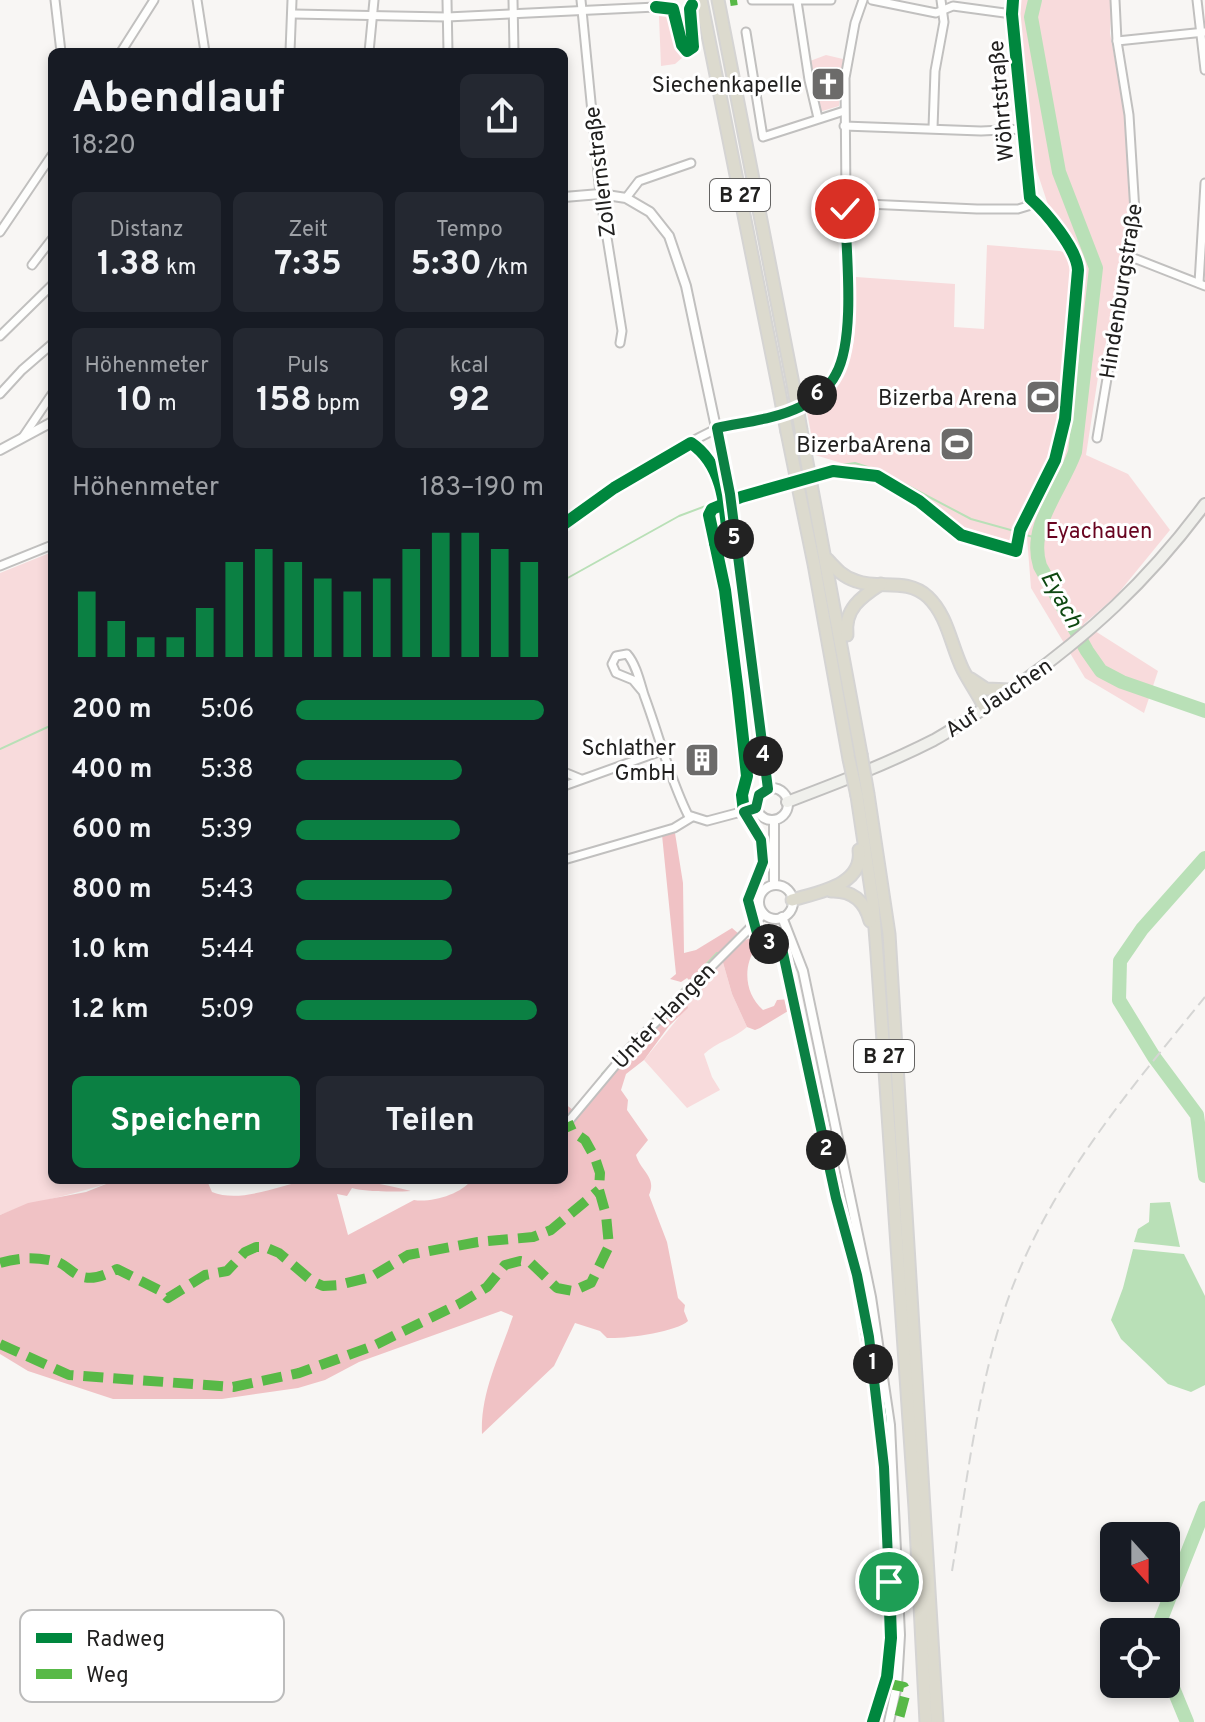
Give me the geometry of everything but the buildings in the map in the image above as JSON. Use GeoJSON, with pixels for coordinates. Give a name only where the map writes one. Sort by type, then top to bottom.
{"type":"FeatureCollection","features":[{"type":"Feature","properties":{"kind":"highway","name":"B 27"},"geometry":{"type":"LineString","coordinates":[[701,0],[814,564],[849,759],[862,795],[889,934],[937,1722]]}},
{"type":"Feature","properties":{"kind":"highway","name":"B 27"},"geometry":{"type":"LineString","coordinates":[[718,0],[861,754],[859,813],[873,903],[877,954],[915,1508],[926,1722]]}},
{"type":"Feature","properties":{"kind":"highway"},"geometry":{"type":"LineString","coordinates":[[826,559],[841,575],[859,583],[896,583],[926,595],[938,609],[962,669],[985,708]]}},
{"type":"Feature","properties":{"kind":"highway"},"geometry":{"type":"LineString","coordinates":[[847,668],[846,623],[851,610],[861,597],[881,584]]}},
{"type":"Feature","properties":{"kind":"highway"},"geometry":{"type":"LineString","coordinates":[[962,669],[977,685],[986,689],[1011,690]]}},
{"type":"Feature","properties":{"kind":"highway"},"geometry":{"type":"LineString","coordinates":[[792,900],[838,885],[858,868],[859,813]]}},
{"type":"Feature","properties":{"kind":"highway"},"geometry":{"type":"LineString","coordinates":[[819,892],[842,891],[859,898],[867,910],[877,954]]}},
{"type":"Feature","properties":{"kind":"main road","name":"Auf Jauchen"},"geometry":{"type":"LineString","coordinates":[[787,802],[878,767],[936,739],[1066,651],[1134,589],[1180,538],[1205,504]]}},
{"type":"Feature","properties":{"kind":"street"},"geometry":{"type":"LineString","coordinates":[[55,0],[61,48]]}},
{"type":"Feature","properties":{"kind":"street"},"geometry":{"type":"LineString","coordinates":[[124,48],[154,0]]}},
{"type":"Feature","properties":{"kind":"street"},"geometry":{"type":"LineString","coordinates":[[197,0],[204,48]]}},
{"type":"Feature","properties":{"kind":"street"},"geometry":{"type":"LineString","coordinates":[[290,48],[292,0]]}},
{"type":"Feature","properties":{"kind":"street"},"geometry":{"type":"LineString","coordinates":[[369,48],[374,0]]}},
{"type":"Feature","properties":{"kind":"street"},"geometry":{"type":"LineString","coordinates":[[447,0],[448,48]]}},
{"type":"Feature","properties":{"kind":"street"},"geometry":{"type":"LineString","coordinates":[[513,0],[514,48]]}},
{"type":"Feature","properties":{"kind":"street","name":"Zollernstraße"},"geometry":{"type":"LineString","coordinates":[[581,0],[600,194],[622,331],[620,343]]}},
{"type":"Feature","properties":{"kind":"street"},"geometry":{"type":"LineString","coordinates":[[752,0],[831,0]]}},
{"type":"Feature","properties":{"kind":"street"},"geometry":{"type":"LineString","coordinates":[[568,521],[614,488],[717,428],[796,409],[817,396],[837,373],[847,325],[845,78],[855,23],[863,0]]}},
{"type":"Feature","properties":{"kind":"street"},"geometry":{"type":"LineString","coordinates":[[872,0],[936,13],[953,6],[1012,14]]}},
{"type":"Feature","properties":{"kind":"street"},"geometry":{"type":"LineString","coordinates":[[933,128],[935,71],[944,22],[941,0]]}},
{"type":"Feature","properties":{"kind":"street","name":"Wöhrtstraße"},"geometry":{"type":"LineString","coordinates":[[845,203],[1018,209],[1028,206],[1030,198],[1013,0]]}},
{"type":"Feature","properties":{"kind":"street","name":"Hindenburgstraße"},"geometry":{"type":"LineString","coordinates":[[1097,438],[1135,212],[1129,115],[1117,41],[1115,0]]}},
{"type":"Feature","properties":{"kind":"street"},"geometry":{"type":"LineString","coordinates":[[1197,0],[1204,32],[1205,70]]}},
{"type":"Feature","properties":{"kind":"street"},"geometry":{"type":"LineString","coordinates":[[797,1],[818,118]]}},
{"type":"Feature","properties":{"kind":"street"},"geometry":{"type":"LineString","coordinates":[[293,14],[447,17],[656,7]]}},
{"type":"Feature","properties":{"kind":"street"},"geometry":{"type":"LineString","coordinates":[[746,32],[763,137],[844,111]]}},
{"type":"Feature","properties":{"kind":"street"},"geometry":{"type":"LineString","coordinates":[[1117,41],[1204,32]]}},
{"type":"Feature","properties":{"kind":"street"},"geometry":{"type":"LineString","coordinates":[[844,126],[981,131],[1023,129]]}},
{"type":"Feature","properties":{"kind":"street"},"geometry":{"type":"LineString","coordinates":[[0,232],[48,161]]}},
{"type":"Feature","properties":{"kind":"street"},"geometry":{"type":"LineString","coordinates":[[626,198],[639,181],[691,163]]}},
{"type":"Feature","properties":{"kind":"street"},"geometry":{"type":"LineString","coordinates":[[1126,255],[1202,284],[1205,183]]}},
{"type":"Feature","properties":{"kind":"street"},"geometry":{"type":"LineString","coordinates":[[568,197],[600,194],[626,198],[650,212],[669,236],[686,286],[730,494],[768,789]]}},
{"type":"Feature","properties":{"kind":"street"},"geometry":{"type":"LineString","coordinates":[[32,265],[48,244]]}},
{"type":"Feature","properties":{"kind":"street"},"geometry":{"type":"LineString","coordinates":[[0,336],[48,289]]}},
{"type":"Feature","properties":{"kind":"street"},"geometry":{"type":"LineString","coordinates":[[0,394],[48,347]]}},
{"type":"Feature","properties":{"kind":"street"},"geometry":{"type":"LineString","coordinates":[[23,437],[48,400]]}},
{"type":"Feature","properties":{"kind":"street"},"geometry":{"type":"LineString","coordinates":[[0,450],[48,424]]}},
{"type":"Feature","properties":{"kind":"street"},"geometry":{"type":"LineString","coordinates":[[0,566],[48,547]]}},
{"type":"Feature","properties":{"kind":"street"},"geometry":{"type":"LineString","coordinates":[[643,692],[633,680],[616,673],[612,664],[616,656],[627,654],[631,659],[688,815],[707,821],[756,808]]}},
{"type":"Feature","properties":{"kind":"street"},"geometry":{"type":"LineString","coordinates":[[568,785],[664,750]]}},
{"type":"Feature","properties":{"kind":"street"},"geometry":{"type":"LineString","coordinates":[[568,773],[583,779]]}},
{"type":"Feature","properties":{"kind":"street"},"geometry":{"type":"LineString","coordinates":[[768,789],[780,791],[787,802],[784,814],[774,820],[764,818],[756,808],[759,795],[768,789]]}},
{"type":"Feature","properties":{"kind":"street"},"geometry":{"type":"LineString","coordinates":[[568,859],[674,828],[692,817]]}},
{"type":"Feature","properties":{"kind":"street"},"geometry":{"type":"LineString","coordinates":[[774,820],[774,885]]}},
{"type":"Feature","properties":{"kind":"street"},"geometry":{"type":"LineString","coordinates":[[774,885],[784,887],[792,900],[790,910],[782,917],[773,918],[764,914],[759,905],[761,894],[774,885]]}},
{"type":"Feature","properties":{"kind":"street","name":"Unter Hangen"},"geometry":{"type":"LineString","coordinates":[[568,1122],[629,1049],[764,914]]}},
{"type":"Feature","properties":{"kind":"street"},"geometry":{"type":"LineString","coordinates":[[782,917],[803,971],[855,1215],[884,1375],[893,1463],[900,1635],[897,1685],[889,1722]]}},
{"type":"Feature","properties":{"kind":"green space","name":"Eyachauen"},"geometry":{"type":"Polygon","coordinates":[[[1013,0],[1112,0],[1110,33],[1126,121],[1132,212],[1111,325],[1100,364],[1086,455],[1128,474],[1170,530],[1116,596],[1084,624],[1158,671],[1144,713],[1085,678],[1031,588],[1026,525],[1062,455],[1078,260],[1056,229],[1023,129],[1013,0]]]}},
{"type":"Feature","properties":{"kind":"green space"},"geometry":{"type":"Polygon","coordinates":[[[670,10],[683,57],[675,64],[661,66],[659,17],[660,12],[670,10]]]}},
{"type":"Feature","properties":{"kind":"green space"},"geometry":{"type":"Polygon","coordinates":[[[826,55],[843,59],[839,106],[819,112],[810,61],[826,55]]]}},
{"type":"Feature","properties":{"kind":"green space"},"geometry":{"type":"Polygon","coordinates":[[[987,245],[1060,251],[1072,255],[1075,270],[1062,419],[1053,458],[1017,529],[1014,548],[962,533],[921,499],[878,474],[815,455],[807,412],[825,398],[846,368],[856,318],[856,277],[955,284],[954,327],[984,329],[987,245]]]}},
{"type":"Feature","properties":{"kind":"green space"},"geometry":{"type":"Polygon","coordinates":[[[48,554],[48,1184],[104,1184],[0,1215],[0,573],[48,554]]]}},
{"type":"Feature","properties":{"kind":"green space"},"geometry":{"type":"Polygon","coordinates":[[[722,959],[732,994],[747,1027],[704,1054],[720,1090],[687,1108],[644,1060],[679,1017],[684,995],[694,983],[706,987],[702,979],[722,959]]]}},
{"type":"Feature","properties":{"kind":"shaded area"},"geometry":{"type":"Polygon","coordinates":[[[671,830],[675,833],[683,883],[684,953],[696,950],[732,928],[739,934],[739,943],[750,938],[756,947],[747,971],[749,988],[757,1003],[763,1010],[774,1006],[777,1000],[790,999],[793,1008],[760,1028],[747,1027],[732,994],[722,959],[702,979],[706,987],[700,991],[687,978],[681,982],[670,979],[676,974],[662,835],[671,830]]]}},
{"type":"Feature","properties":{"kind":"shaded area"},"geometry":{"type":"Polygon","coordinates":[[[684,995],[688,1008],[669,1026],[644,1060],[626,1074],[621,1090],[628,1100],[627,1110],[648,1140],[636,1155],[650,1179],[649,1195],[667,1242],[678,1298],[685,1305],[688,1321],[662,1331],[615,1338],[607,1338],[600,1331],[575,1323],[554,1366],[482,1434],[484,1404],[513,1316],[501,1311],[359,1362],[325,1380],[298,1388],[222,1399],[113,1399],[28,1371],[0,1354],[0,1215],[28,1203],[86,1192],[106,1184],[208,1184],[212,1192],[236,1196],[291,1184],[376,1184],[411,1191],[352,1188],[347,1196],[337,1194],[348,1235],[414,1200],[446,1196],[468,1184],[568,1184],[568,1106],[573,1110],[596,1082],[684,995]]]}},
{"type":"Feature","properties":{"kind":"shaded area"},"geometry":{"type":"Polygon","coordinates":[[[1170,1202],[1180,1247],[1134,1242],[1138,1229],[1149,1222],[1150,1203],[1170,1202]]]}},
{"type":"Feature","properties":{"kind":"shaded area"},"geometry":{"type":"Polygon","coordinates":[[[1133,1249],[1184,1254],[1205,1296],[1205,1385],[1191,1392],[1168,1384],[1121,1339],[1111,1320],[1133,1249]]]}},
{"type":"Feature","properties":{"kind":"waterway","name":"Eyach"},"geometry":{"type":"LineString","coordinates":[[1035,0],[1031,17],[1059,172],[1096,268],[1075,452],[1042,522],[1037,551],[1040,566],[1101,671],[1122,682],[1205,711]]}},
{"type":"Feature","properties":{"kind":"waterway"},"geometry":{"type":"LineString","coordinates":[[823,468],[855,463],[880,471],[971,519],[1018,532]]}},
{"type":"Feature","properties":{"kind":"waterway"},"geometry":{"type":"LineString","coordinates":[[733,496],[786,477]]}},
{"type":"Feature","properties":{"kind":"waterway"},"geometry":{"type":"LineString","coordinates":[[568,578],[679,516],[727,498]]}},
{"type":"Feature","properties":{"kind":"waterway"},"geometry":{"type":"LineString","coordinates":[[1022,534],[1037,538]]}},
{"type":"Feature","properties":{"kind":"waterway"},"geometry":{"type":"LineString","coordinates":[[0,749],[48,727]]}},
{"type":"Feature","properties":{"kind":"waterway","name":"Eyach"},"geometry":{"type":"LineString","coordinates":[[1205,858],[1142,929],[1120,961],[1119,1000],[1154,1057],[1197,1115],[1205,1176]]}},
{"type":"Feature","properties":{"kind":"waterway"},"geometry":{"type":"LineString","coordinates":[[655,1018],[717,953]]}},
{"type":"Feature","properties":{"kind":"waterway"},"geometry":{"type":"LineString","coordinates":[[602,1074],[651,1022]]}},
{"type":"Feature","properties":{"kind":"waterway","name":"Eyach"},"geometry":{"type":"LineString","coordinates":[[1162,1618],[1205,1508]]}},
{"type":"Feature","properties":{"kind":"waterway","name":"Eyach"},"geometry":{"type":"LineString","coordinates":[[1177,1698],[1187,1722]]}},
{"type":"Feature","properties":{"kind":"railway"},"geometry":{"type":"LineString","coordinates":[[952,1571],[988,1368],[1007,1302],[1024,1259],[1044,1218],[1092,1141],[1205,997]]}},
{"type":"Feature","properties":{"kind":"marked path"},"geometry":{"type":"LineString","coordinates":[[730,1],[737,0]]}},
{"type":"Feature","properties":{"kind":"marked path"},"geometry":{"type":"LineString","coordinates":[[0,1344],[69,1375],[233,1387],[299,1373],[373,1346],[487,1287],[505,1265],[520,1261],[531,1263],[557,1288],[573,1291],[591,1283],[609,1246],[606,1215],[599,1190],[600,1173],[585,1140],[572,1131],[568,1122]]}},
{"type":"Feature","properties":{"kind":"marked path"},"geometry":{"type":"LineString","coordinates":[[0,1263],[21,1259],[51,1260],[90,1278],[117,1269],[161,1291],[168,1298],[205,1275],[227,1271],[245,1252],[265,1247],[279,1253],[312,1281],[323,1286],[339,1285],[371,1277],[408,1255],[478,1242],[533,1237],[551,1230],[599,1190]]}},
{"type":"Feature","properties":{"kind":"marked path"},"geometry":{"type":"LineString","coordinates":[[885,1683],[904,1687],[906,1692],[898,1722]]}},
{"type":"Feature","properties":{"kind":"cycle path"},"geometry":{"type":"LineString","coordinates":[[873,1722],[887,1677],[891,1638],[880,1414],[857,1275],[836,1198],[783,953],[758,937],[748,900],[763,862],[761,840],[744,812],[742,795],[747,776],[738,693],[725,590],[709,515],[712,509],[741,497],[833,471],[877,476],[919,501],[961,535],[1016,551],[1020,530],[1055,460],[1065,419],[1078,270],[1067,242],[1030,198],[1013,0]]}},
{"type":"Feature","properties":{"kind":"cycle path"},"geometry":{"type":"LineString","coordinates":[[656,7],[673,9],[682,45],[687,51],[693,47],[692,5]]}},
{"type":"Feature","properties":{"kind":"cycle path"},"geometry":{"type":"LineString","coordinates":[[568,521],[614,488],[691,443],[709,462],[720,485],[728,538],[715,543]]}},
{"type":"Feature","properties":{"kind":"place","name":"Siechenkapelle"},"geometry":{"type":"Point","coordinates":[828,84]}},
{"type":"Feature","properties":{"kind":"place","name":"Bizerba Arena"},"geometry":{"type":"Point","coordinates":[1043,397]}},
{"type":"Feature","properties":{"kind":"place","name":"BizerbaArena"},"geometry":{"type":"Point","coordinates":[957,444]}},
{"type":"Feature","properties":{"kind":"place","name":"Schlather GmbH"},"geometry":{"type":"Point","coordinates":[702,760]}},
{"type":"Feature","properties":{"kind":"route"},"geometry":{"type":"LineString","coordinates":[[845,209],[847,325],[837,373],[817,396],[803,406],[717,428],[730,494],[733,537],[768,789],[759,795],[756,808],[744,812],[761,840],[763,862],[748,900],[758,937],[783,953],[836,1198],[857,1275],[880,1414],[889,1582]]}}]}
